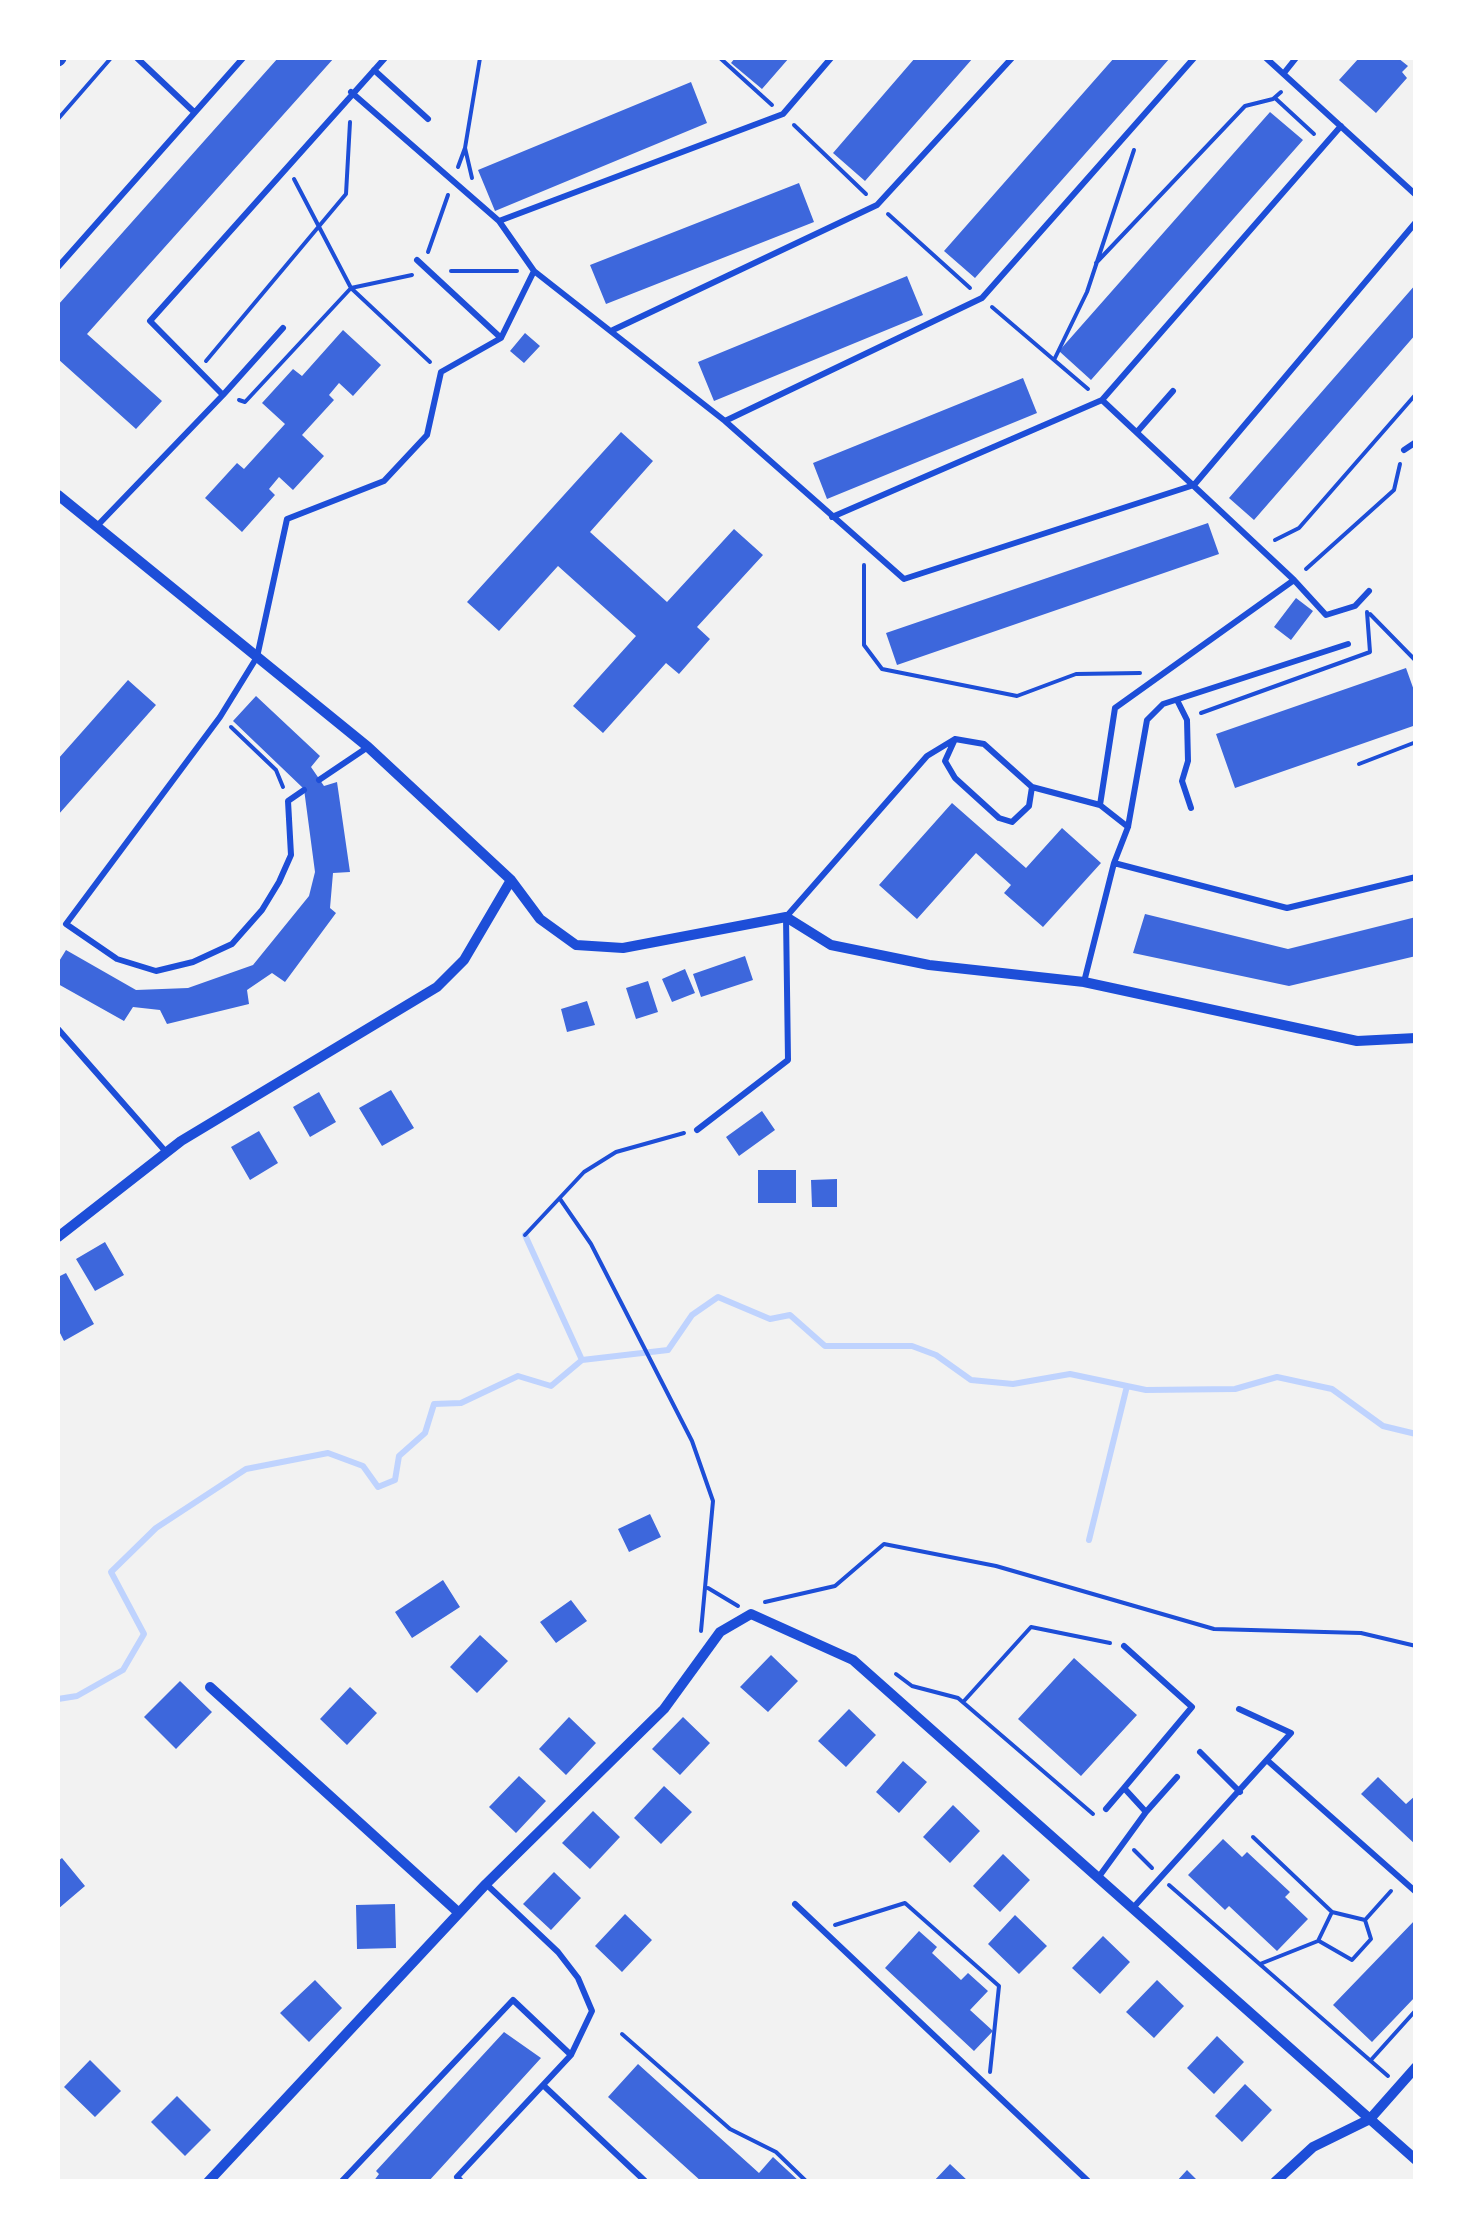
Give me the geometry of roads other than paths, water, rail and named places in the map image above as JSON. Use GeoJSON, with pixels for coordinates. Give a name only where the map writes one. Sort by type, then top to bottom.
{"type":"FeatureCollection","features":[{"type":"Feature","properties":{"kind":"street"},"geometry":{"type":"LineString","coordinates":[[58,495],[368,747],[511,880],[540,919],[576,945],[624,948],[786,917],[831,945],[929,965],[1084,982],[1357,1041],[1416,1038]]}},
{"type":"Feature","properties":{"kind":"street"},"geometry":{"type":"LineString","coordinates":[[58,1237],[166,1153],[436,987],[464,960],[511,880]]}},
{"type":"Feature","properties":{"kind":"street"},"geometry":{"type":"LineString","coordinates":[[208,2182],[486,1884],[664,1709],[720,1632],[751,1614],[853,1660],[1411,2156]]}},
{"type":"Feature","properties":{"kind":"street"},"geometry":{"type":"LineString","coordinates":[[210,1687],[459,1913]]}},
{"type":"Feature","properties":{"kind":"street"},"geometry":{"type":"LineString","coordinates":[[1276,2182],[1313,2147],[1370,2119],[1416,2067]]}},
{"type":"Feature","properties":{"kind":"lane"},"geometry":{"type":"LineString","coordinates":[[136,58],[194,112]]}},
{"type":"Feature","properties":{"kind":"lane"},"geometry":{"type":"LineString","coordinates":[[58,267],[243,58]]}},
{"type":"Feature","properties":{"kind":"lane"},"geometry":{"type":"LineString","coordinates":[[223,394],[150,321],[385,58]]}},
{"type":"Feature","properties":{"kind":"lane"},"geometry":{"type":"LineString","coordinates":[[498,220],[782,114],[831,58]]}},
{"type":"Feature","properties":{"kind":"lane"},"geometry":{"type":"LineString","coordinates":[[612,330],[877,205],[1012,58]]}},
{"type":"Feature","properties":{"kind":"lane"},"geometry":{"type":"LineString","coordinates":[[725,421],[982,298],[1194,58]]}},
{"type":"Feature","properties":{"kind":"lane"},"geometry":{"type":"LineString","coordinates":[[1266,58],[1416,196]]}},
{"type":"Feature","properties":{"kind":"lane"},"geometry":{"type":"LineString","coordinates":[[1284,73],[1296,58]]}},
{"type":"Feature","properties":{"kind":"lane"},"geometry":{"type":"LineString","coordinates":[[374,70],[428,119]]}},
{"type":"Feature","properties":{"kind":"lane"},"geometry":{"type":"LineString","coordinates":[[351,92],[498,220],[534,271],[725,421],[904,579],[1194,485],[1416,222]]}},
{"type":"Feature","properties":{"kind":"lane"},"geometry":{"type":"LineString","coordinates":[[832,517],[1102,400],[1341,126]]}},
{"type":"Feature","properties":{"kind":"lane"},"geometry":{"type":"LineString","coordinates":[[420,263],[501,338]]}},
{"type":"Feature","properties":{"kind":"lane"},"geometry":{"type":"LineString","coordinates":[[304,790],[288,800],[291,855],[262,910],[232,944],[194,962],[156,971],[117,959],[66,924],[220,717],[256,657],[287,518],[384,481],[427,435],[441,372],[501,338],[534,271]]}},
{"type":"Feature","properties":{"kind":"lane"},"geometry":{"type":"LineString","coordinates":[[96,526],[283,328]]}},
{"type":"Feature","properties":{"kind":"lane"},"geometry":{"type":"LineString","coordinates":[[1136,432],[1173,390]]}},
{"type":"Feature","properties":{"kind":"lane"},"geometry":{"type":"LineString","coordinates":[[1102,400],[1294,580],[1326,615],[1355,606],[1370,591]]}},
{"type":"Feature","properties":{"kind":"lane"},"geometry":{"type":"LineString","coordinates":[[1404,450],[1416,442]]}},
{"type":"Feature","properties":{"kind":"lane"},"geometry":{"type":"LineString","coordinates":[[1100,805],[1115,708],[1294,580]]}},
{"type":"Feature","properties":{"kind":"lane"},"geometry":{"type":"LineString","coordinates":[[1084,982],[1114,862],[1128,827],[1147,720],[1163,704],[1348,644]]}},
{"type":"Feature","properties":{"kind":"lane"},"geometry":{"type":"LineString","coordinates":[[1177,700],[1187,720],[1188,761],[1182,781],[1192,808]]}},
{"type":"Feature","properties":{"kind":"lane"},"geometry":{"type":"LineString","coordinates":[[697,1130],[788,1060],[786,917],[927,756],[955,739],[984,744],[1032,788],[1100,805],[1128,827]]}},
{"type":"Feature","properties":{"kind":"lane"},"geometry":{"type":"LineString","coordinates":[[955,739],[945,761],[955,778],[999,818],[1012,822],[1030,806],[1032,788]]}},
{"type":"Feature","properties":{"kind":"lane"},"geometry":{"type":"LineString","coordinates":[[319,780],[368,747]]}},
{"type":"Feature","properties":{"kind":"lane"},"geometry":{"type":"LineString","coordinates":[[1114,862],[1288,908],[1416,877]]}},
{"type":"Feature","properties":{"kind":"lane"},"geometry":{"type":"LineString","coordinates":[[58,1029],[166,1153]]}},
{"type":"Feature","properties":{"kind":"lane"},"geometry":{"type":"LineString","coordinates":[[1106,1809],[1192,1707],[1124,1646]]}},
{"type":"Feature","properties":{"kind":"lane"},"geometry":{"type":"LineString","coordinates":[[1132,1909],[1291,1733],[1239,1709]]}},
{"type":"Feature","properties":{"kind":"lane"},"geometry":{"type":"LineString","coordinates":[[1200,1752],[1240,1792]]}},
{"type":"Feature","properties":{"kind":"lane"},"geometry":{"type":"LineString","coordinates":[[1268,1761],[1416,1892]]}},
{"type":"Feature","properties":{"kind":"lane"},"geometry":{"type":"LineString","coordinates":[[1098,1878],[1146,1812],[1178,1777]]}},
{"type":"Feature","properties":{"kind":"lane"},"geometry":{"type":"LineString","coordinates":[[1124,1788],[1146,1812]]}},
{"type":"Feature","properties":{"kind":"lane"},"geometry":{"type":"LineString","coordinates":[[462,2182],[457,2177],[571,2055],[592,2011],[578,1978],[558,1952],[486,1884]]}},
{"type":"Feature","properties":{"kind":"lane"},"geometry":{"type":"LineString","coordinates":[[795,1904],[1089,2182]]}},
{"type":"Feature","properties":{"kind":"lane"},"geometry":{"type":"LineString","coordinates":[[340,2182],[513,2000],[571,2055]]}},
{"type":"Feature","properties":{"kind":"lane"},"geometry":{"type":"LineString","coordinates":[[544,2085],[646,2182]]}},
{"type":"Feature","properties":{"kind":"lane"},"geometry":{"type":"LineString","coordinates":[[1411,2156],[1416,2143]]}},
{"type":"Feature","properties":{"kind":"waterway"},"geometry":{"type":"LineString","coordinates":[[525,1235],[582,1360]]}},
{"type":"Feature","properties":{"kind":"waterway"},"geometry":{"type":"LineString","coordinates":[[58,1699],[77,1696],[123,1670],[144,1634],[111,1572],[156,1528],[246,1469],[328,1453],[363,1466],[378,1487],[395,1480],[399,1456],[425,1433],[434,1404],[461,1403],[518,1376],[551,1386],[582,1360],[668,1350],[692,1315],[718,1297],[770,1319],[790,1315],[825,1346],[912,1346],[936,1355],[971,1380],[1013,1384],[1070,1374],[1146,1390],[1235,1389],[1277,1377],[1332,1389],[1383,1426],[1416,1434]]}},
{"type":"Feature","properties":{"kind":"waterway"},"geometry":{"type":"LineString","coordinates":[[1089,1540],[1127,1386]]}}]}
